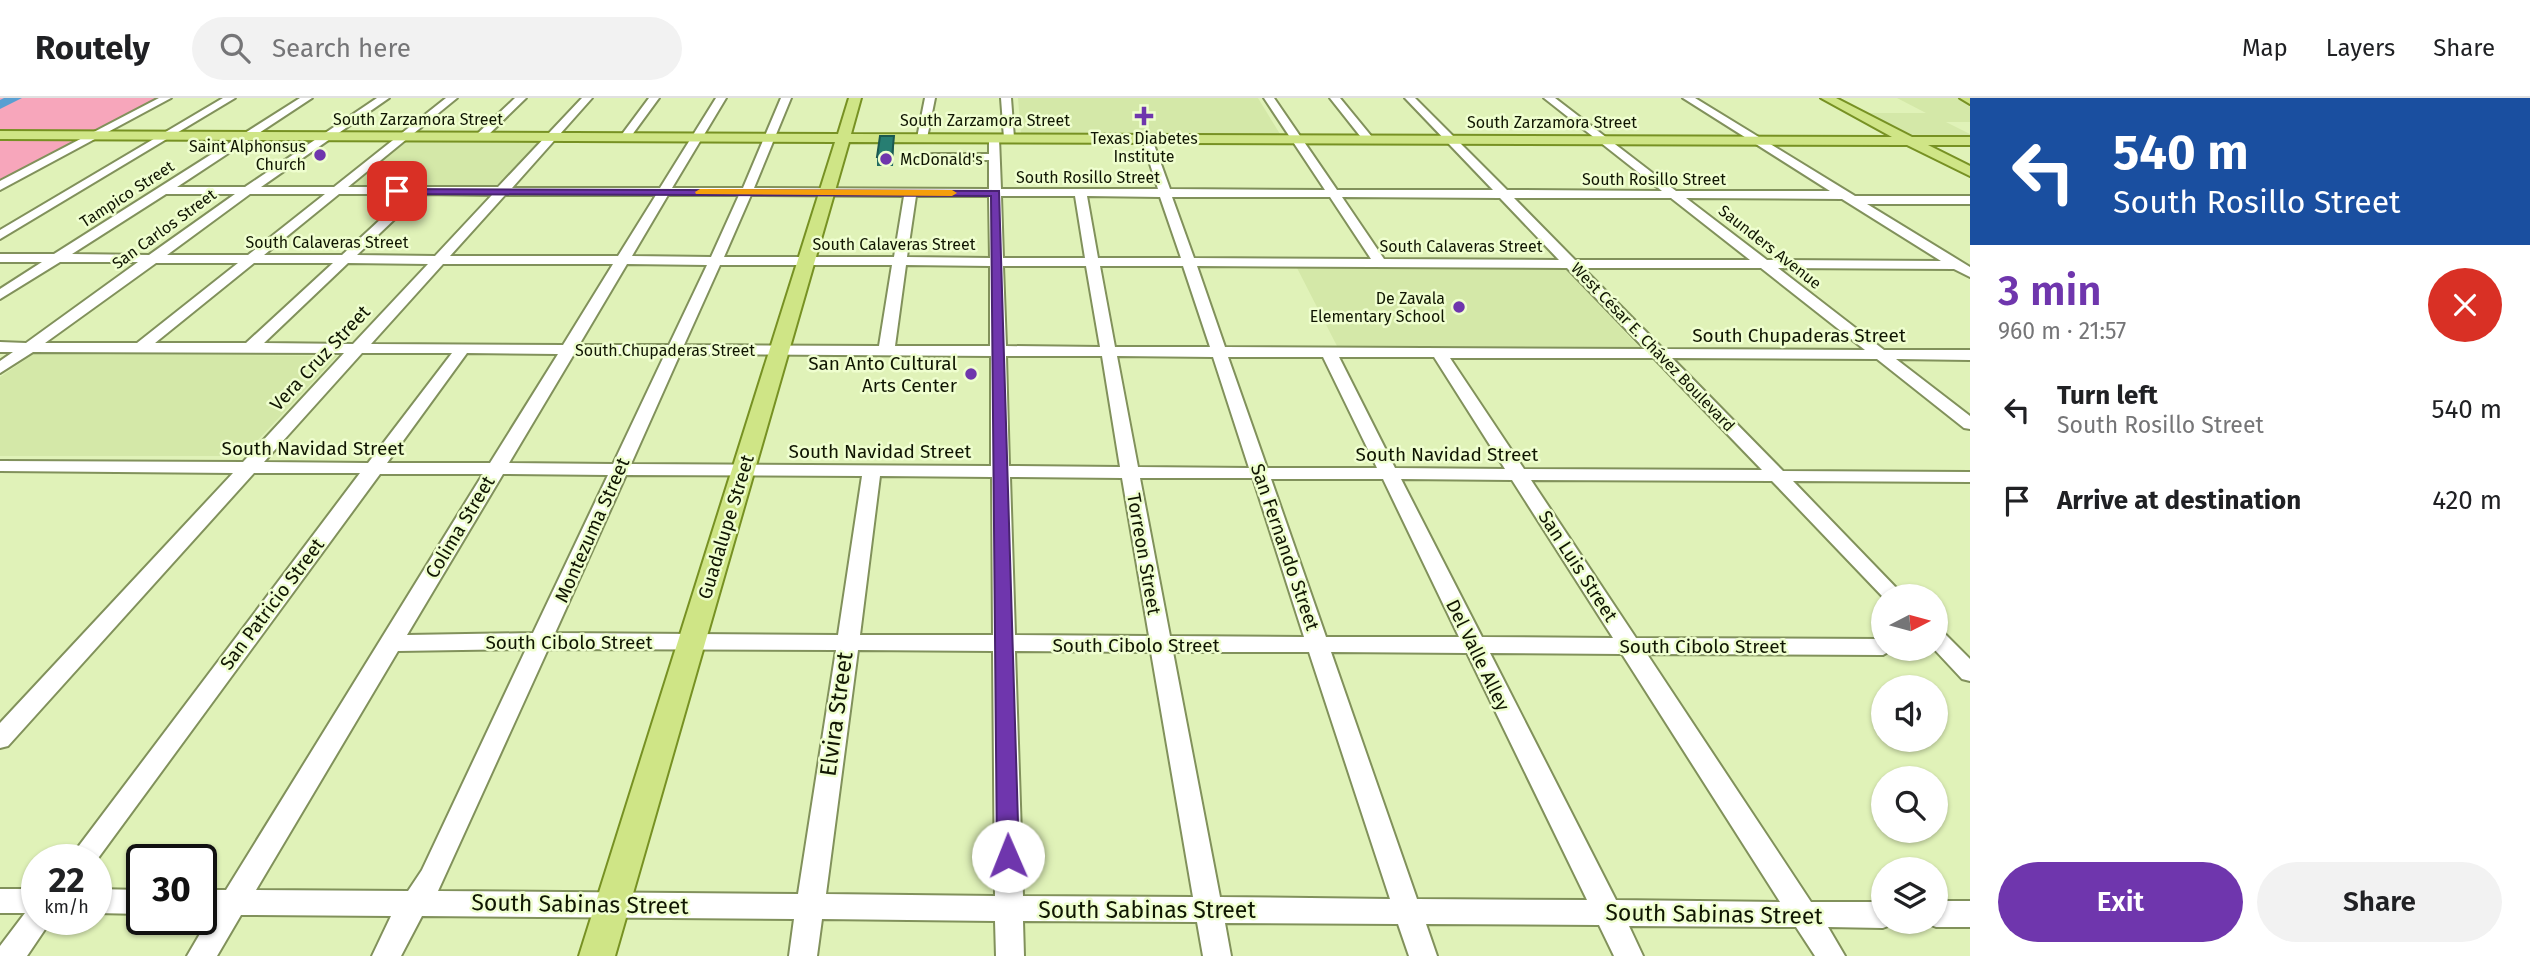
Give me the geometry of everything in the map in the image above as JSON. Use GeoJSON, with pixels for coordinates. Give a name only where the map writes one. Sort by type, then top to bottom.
{"type":"FeatureCollection","features":[{"type":"Feature","properties":{"kind":"main road","name":"Guadalupe Street"},"geometry":{"type":"LineString","coordinates":[[597,956],[855,98]]}},
{"type":"Feature","properties":{"kind":"main road"},"geometry":{"type":"LineString","coordinates":[[1827,98],[1970,172]]}},
{"type":"Feature","properties":{"kind":"main road","name":"South Zarzamora Street"},"geometry":{"type":"LineString","coordinates":[[2,135],[922,138],[999,144],[1147,139],[1970,141]]}},
{"type":"Feature","properties":{"kind":"street"},"geometry":{"type":"LineString","coordinates":[[0,186],[166,98]]}},
{"type":"Feature","properties":{"kind":"street"},"geometry":{"type":"LineString","coordinates":[[0,236],[230,98]]}},
{"type":"Feature","properties":{"kind":"street","name":"Tampico Street"},"geometry":{"type":"LineString","coordinates":[[0,295],[307,98]]}},
{"type":"Feature","properties":{"kind":"street","name":"San Carlos Street"},"geometry":{"type":"LineString","coordinates":[[0,368],[248,190],[384,98]]}},
{"type":"Feature","properties":{"kind":"street"},"geometry":{"type":"LineString","coordinates":[[141,347],[452,98]]}},
{"type":"Feature","properties":{"kind":"street"},"geometry":{"type":"LineString","coordinates":[[480,136],[521,98]]}},
{"type":"Feature","properties":{"kind":"street","name":"Vera Cruz Street"},"geometry":{"type":"LineString","coordinates":[[0,739],[587,98]]}},
{"type":"Feature","properties":{"kind":"street"},"geometry":{"type":"LineString","coordinates":[[625,137],[654,98]]}},
{"type":"Feature","properties":{"kind":"street","name":"Colima Street"},"geometry":{"type":"LineString","coordinates":[[201,956],[721,98]]}},
{"type":"Feature","properties":{"kind":"street","name":"Montezuma Street"},"geometry":{"type":"LineString","coordinates":[[386,956],[402,923],[432,878],[746,192],[786,98]]}},
{"type":"Feature","properties":{"kind":"street"},"geometry":{"type":"LineString","coordinates":[[922,138],[930,98]]}},
{"type":"Feature","properties":{"kind":"street"},"geometry":{"type":"LineString","coordinates":[[1006,98],[995,193],[1010,956]]}},
{"type":"Feature","properties":{"kind":"street"},"geometry":{"type":"LineString","coordinates":[[1269,98],[1380,263]]}},
{"type":"Feature","properties":{"kind":"street"},"geometry":{"type":"LineString","coordinates":[[1335,98],[1368,139]]}},
{"type":"Feature","properties":{"kind":"street","name":"West César E. Chávez Boulevard"},"geometry":{"type":"LineString","coordinates":[[1410,98],[1882,584]]}},
{"type":"Feature","properties":{"kind":"street","name":"Saunders Avenue"},"geometry":{"type":"LineString","coordinates":[[1549,98],[1970,424]]}},
{"type":"Feature","properties":{"kind":"street"},"geometry":{"type":"LineString","coordinates":[[1688,98],[1965,269]]}},
{"type":"Feature","properties":{"kind":"street","name":"San Fernando Street"},"geometry":{"type":"LineString","coordinates":[[1147,139],[1423,956]]}},
{"type":"Feature","properties":{"kind":"street"},"geometry":{"type":"LineString","coordinates":[[932,158],[999,144]]}},
{"type":"Feature","properties":{"kind":"street","name":"South Rosillo Street"},"geometry":{"type":"LineString","coordinates":[[163,190],[1674,194],[1970,200]]}},
{"type":"Feature","properties":{"kind":"street"},"geometry":{"type":"LineString","coordinates":[[250,348],[418,191]]}},
{"type":"Feature","properties":{"kind":"street"},"geometry":{"type":"LineString","coordinates":[[886,352],[910,193]]}},
{"type":"Feature","properties":{"kind":"street","name":"Torreon Street"},"geometry":{"type":"LineString","coordinates":[[1080,193],[1217,956]]}},
{"type":"Feature","properties":{"kind":"street","name":"South Calaveras Street"},"geometry":{"type":"LineString","coordinates":[[0,258],[1763,264],[1965,269]]}},
{"type":"Feature","properties":{"kind":"street","name":"South Chupaderas Street"},"geometry":{"type":"LineString","coordinates":[[0,346],[1970,355]]}},
{"type":"Feature","properties":{"kind":"street","name":"San Patricio Street"},"geometry":{"type":"LineString","coordinates":[[93,844],[463,349]]}},
{"type":"Feature","properties":{"kind":"street","name":"Del Valle Alley"},"geometry":{"type":"LineString","coordinates":[[1331,353],[1629,956]]}},
{"type":"Feature","properties":{"kind":"street","name":"San Luis Street"},"geometry":{"type":"LineString","coordinates":[[1440,353],[1831,956]]}},
{"type":"Feature","properties":{"kind":"street","name":"South Navidad Street"},"geometry":{"type":"LineString","coordinates":[[0,466],[1970,477]]}},
{"type":"Feature","properties":{"kind":"street","name":"Elvira Street"},"geometry":{"type":"LineString","coordinates":[[803,956],[872,472]]}},
{"type":"Feature","properties":{"kind":"street","name":"South Cibolo Street"},"geometry":{"type":"LineString","coordinates":[[389,643],[542,641],[1871,647]]}},
{"type":"Feature","properties":{"kind":"street"},"geometry":{"type":"LineString","coordinates":[[1948,652],[1967,668]]}},
{"type":"Feature","properties":{"kind":"street"},"geometry":{"type":"LineString","coordinates":[[0,901],[21,901]]}},
{"type":"Feature","properties":{"kind":"street","name":"South Sabinas Street"},"geometry":{"type":"LineString","coordinates":[[217,902],[1871,915]]}},
{"type":"Feature","properties":{"kind":"street"},"geometry":{"type":"LineString","coordinates":[[1948,914],[1970,914]]}},
{"type":"Feature","properties":{"kind":"street"},"geometry":{"type":"LineString","coordinates":[[10,956],[26,935]]}},
{"type":"Feature","properties":{"kind":"shaded area"},"geometry":{"type":"Polygon","coordinates":[[[0,98],[161,98],[97,131],[0,131],[0,98]]]}},
{"type":"Feature","properties":{"kind":"shaded area","name":"Texas Diabetes Institute"},"geometry":{"type":"Polygon","coordinates":[[[1018,98],[1258,98],[1280,134],[1021,134],[1018,98]]]}},
{"type":"Feature","properties":{"kind":"shaded area"},"geometry":{"type":"Polygon","coordinates":[[[1897,98],[1958,98],[1970,104],[1970,122],[1946,122],[1970,134],[1970,137],[1908,137],[1862,113],[1926,113],[1897,98]]]}},
{"type":"Feature","properties":{"kind":"shaded area"},"geometry":{"type":"Polygon","coordinates":[[[0,138],[84,138],[0,183],[0,138]]]}},
{"type":"Feature","properties":{"kind":"shaded area"},"geometry":{"type":"Polygon","coordinates":[[[407,141],[538,142],[497,185],[353,185],[407,141]]]}},
{"type":"Feature","properties":{"kind":"shaded area","name":"De Zavala Elementary School"},"geometry":{"type":"Polygon","coordinates":[[[1297,268],[1564,268],[1639,347],[1337,346],[1297,268]]]}},
{"type":"Feature","properties":{"kind":"shaded area"},"geometry":{"type":"Polygon","coordinates":[[[35,353],[337,356],[243,456],[0,456],[0,377],[35,353]]]}},
{"type":"Feature","properties":{"kind":"building"},"geometry":{"type":"Polygon","coordinates":[[[880,136],[894,136],[892,157],[877,157],[880,136]]]}},
{"type":"Feature","properties":{"kind":"waterway"},"geometry":{"type":"LineString","coordinates":[[0,105],[15,98]]}},
{"type":"Feature","properties":{"kind":"slow traffic"},"geometry":{"type":"LineString","coordinates":[[700,192],[952,193]]}},
{"type":"Feature","properties":{"kind":"place","name":"Texas Diabetes Institute"},"geometry":{"type":"Point","coordinates":[1144,116]}},
{"type":"Feature","properties":{"kind":"place","name":"Saint Alphonsus Church"},"geometry":{"type":"Point","coordinates":[320,155]}},
{"type":"Feature","properties":{"kind":"place","name":"McDonald's"},"geometry":{"type":"Point","coordinates":[886,159]}},
{"type":"Feature","properties":{"kind":"place","name":"De Zavala Elementary School"},"geometry":{"type":"Point","coordinates":[1459,307]}},
{"type":"Feature","properties":{"kind":"place","name":"San Anto Cultural Arts Center"},"geometry":{"type":"Point","coordinates":[971,374]}},
{"type":"Feature","properties":{"kind":"route"},"geometry":{"type":"LineString","coordinates":[[397,191],[995,193],[1008,856]]}}]}
